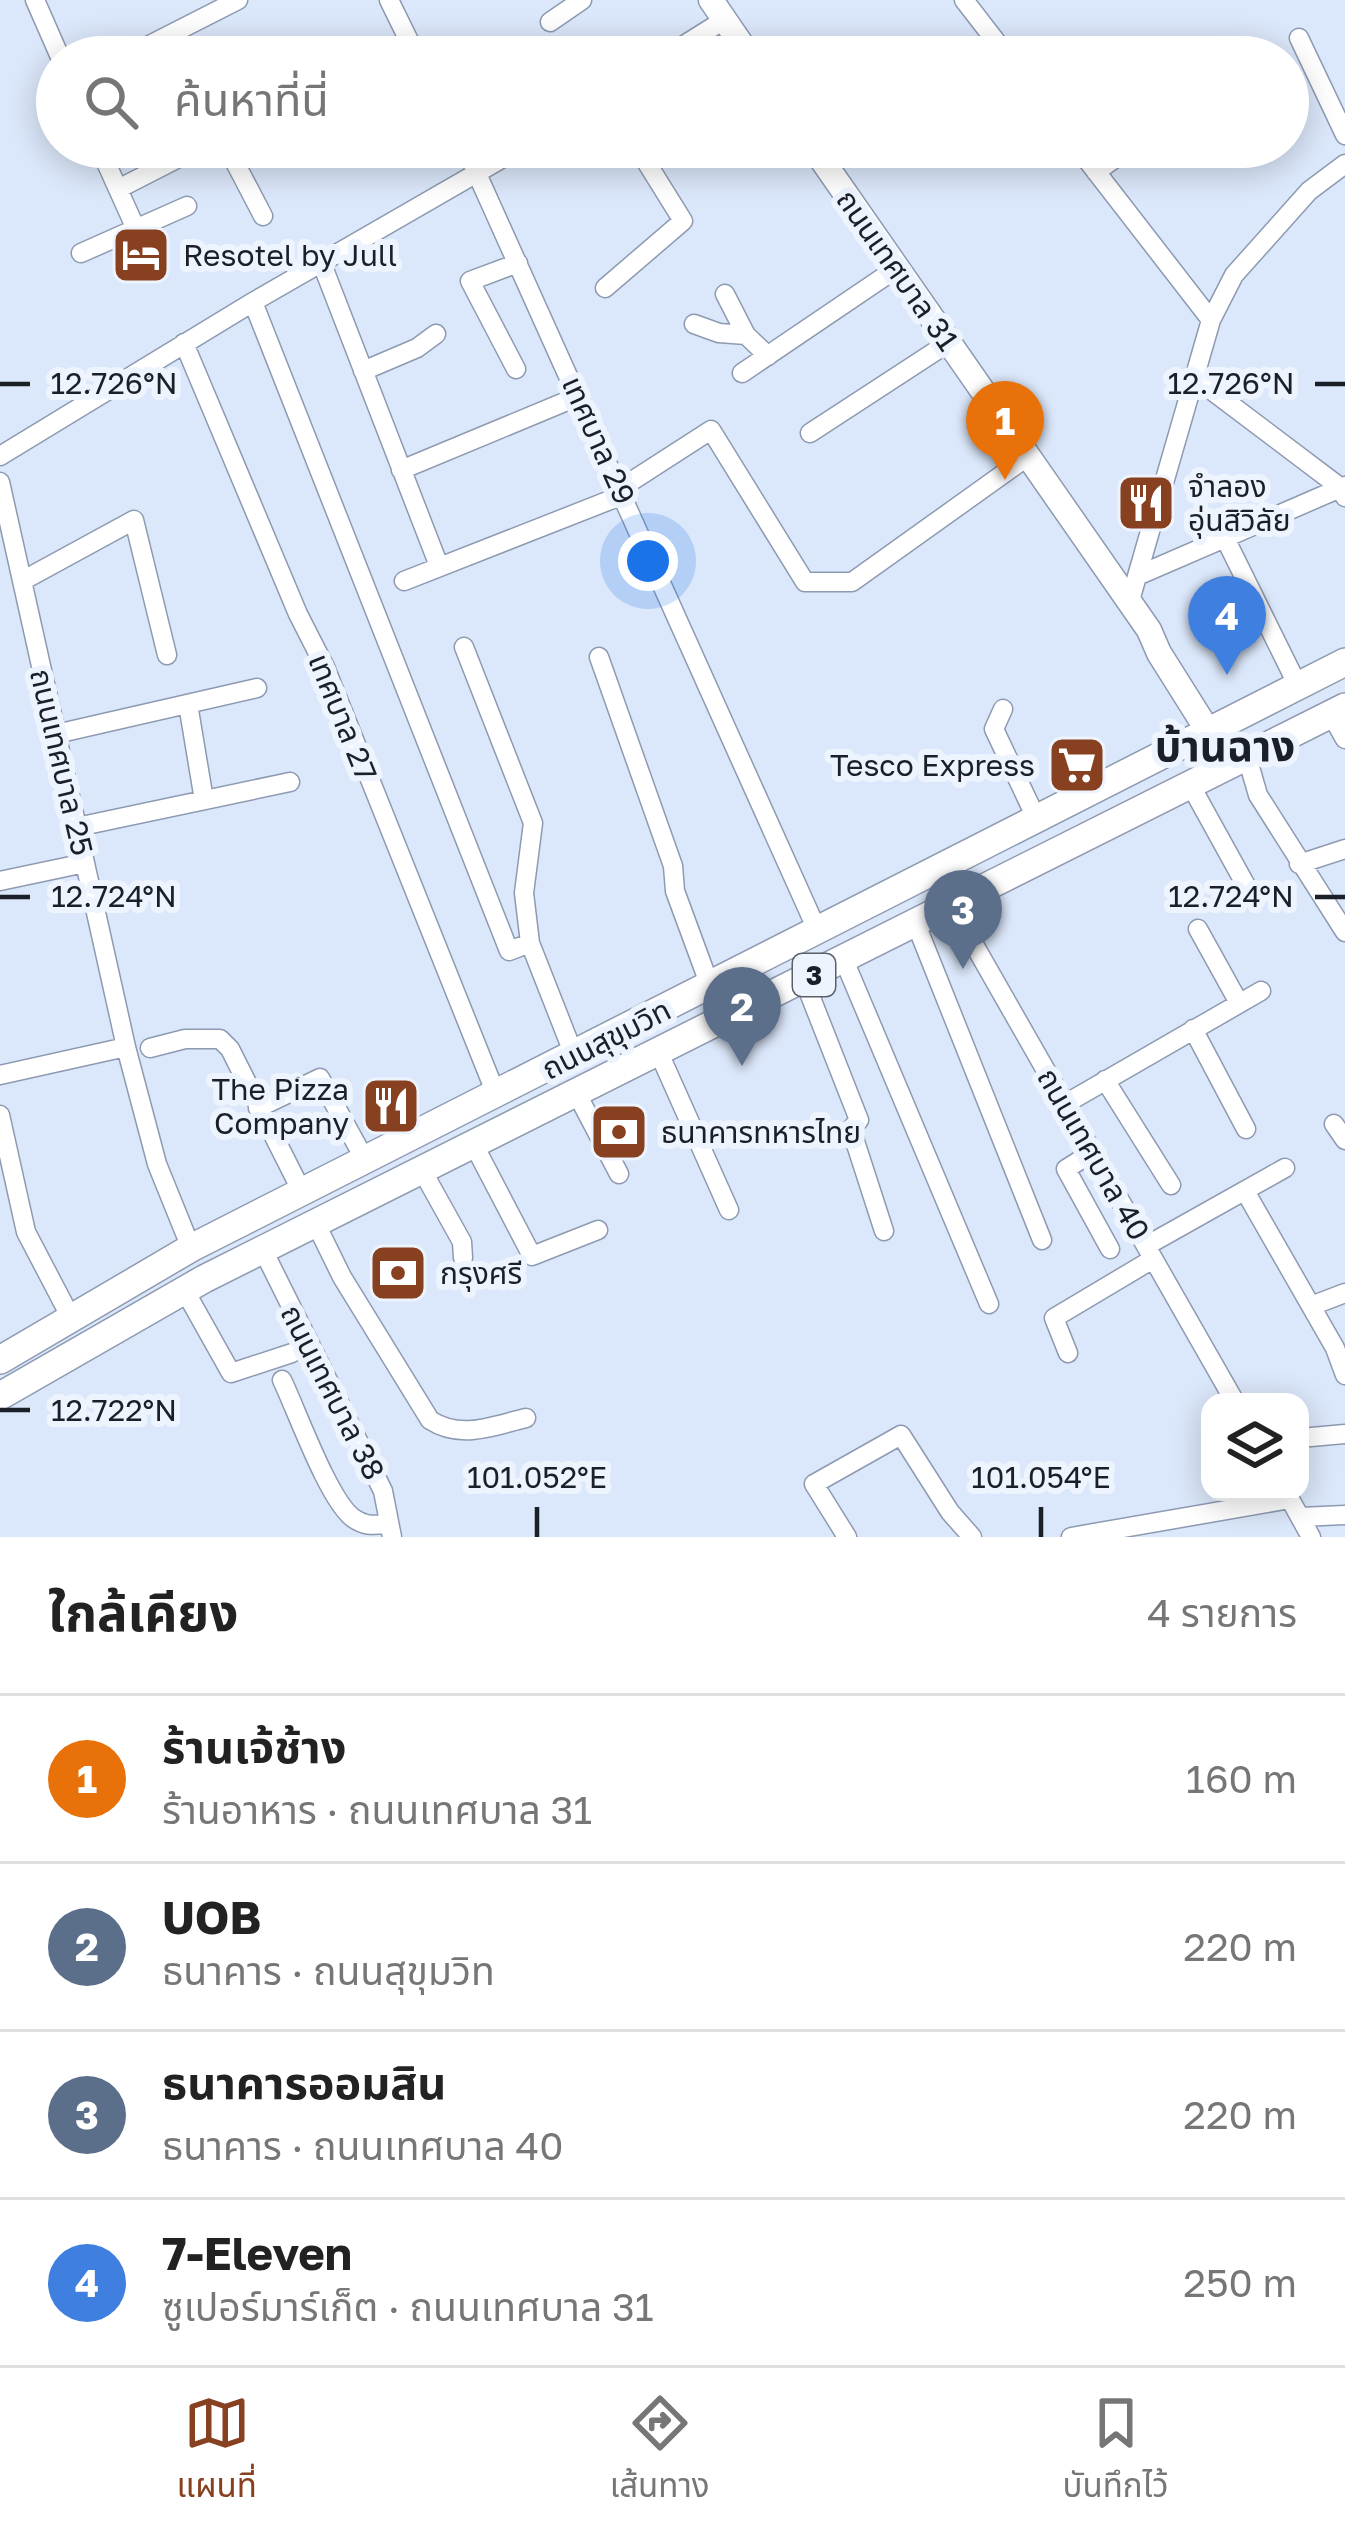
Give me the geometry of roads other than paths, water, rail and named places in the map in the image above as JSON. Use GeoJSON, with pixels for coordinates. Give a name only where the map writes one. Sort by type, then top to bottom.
{"type":"FeatureCollection","features":[{"type":"Feature","properties":{"kind":"highway","name":"ถนนสุขุมวิท"},"geometry":{"type":"LineString","coordinates":[[0,1360],[191,1248],[1345,662]]}},
{"type":"Feature","properties":{"kind":"highway","name":"ถนนสุขุมวิท"},"geometry":{"type":"LineString","coordinates":[[0,1396],[263,1250],[1239,762],[1340,720]]}},
{"type":"Feature","properties":{"kind":"highway"},"geometry":{"type":"LineString","coordinates":[[1216,727],[1239,762]]}},
{"type":"Feature","properties":{"kind":"highway"},"geometry":{"type":"LineString","coordinates":[[191,1248],[195,1285]]}},
{"type":"Feature","properties":{"kind":"main road"},"geometry":{"type":"LineString","coordinates":[[718,10],[736,36]]}},
{"type":"Feature","properties":{"kind":"main road","name":"ถนนเทศบาล 31"},"geometry":{"type":"LineString","coordinates":[[828,168],[1129,604],[1149,630],[1173,646],[1216,727]]}},
{"type":"Feature","properties":{"kind":"street"},"geometry":{"type":"LineString","coordinates":[[35,0],[51,36]]}},
{"type":"Feature","properties":{"kind":"street"},"geometry":{"type":"LineString","coordinates":[[168,36],[238,0]]}},
{"type":"Feature","properties":{"kind":"street"},"geometry":{"type":"LineString","coordinates":[[389,0],[407,36]]}},
{"type":"Feature","properties":{"kind":"street"},"geometry":{"type":"LineString","coordinates":[[550,22],[582,0]]}},
{"type":"Feature","properties":{"kind":"street"},"geometry":{"type":"LineString","coordinates":[[964,0],[992,36]]}},
{"type":"Feature","properties":{"kind":"street"},"geometry":{"type":"LineString","coordinates":[[689,36],[718,10]]}},
{"type":"Feature","properties":{"kind":"street"},"geometry":{"type":"LineString","coordinates":[[1309,59],[1345,135]]}},
{"type":"Feature","properties":{"kind":"street"},"geometry":{"type":"LineString","coordinates":[[1129,604],[1211,320],[1234,275],[1310,191],[1344,165]]}},
{"type":"Feature","properties":{"kind":"street"},"geometry":{"type":"LineString","coordinates":[[108,168],[136,229]]}},
{"type":"Feature","properties":{"kind":"street"},"geometry":{"type":"LineString","coordinates":[[118,189],[159,168]]}},
{"type":"Feature","properties":{"kind":"street"},"geometry":{"type":"LineString","coordinates":[[238,168],[263,216]]}},
{"type":"Feature","properties":{"kind":"street","name":"เทศบาล 29"},"geometry":{"type":"LineString","coordinates":[[476,168],[818,932]]}},
{"type":"Feature","properties":{"kind":"street"},"geometry":{"type":"LineString","coordinates":[[0,455],[253,302],[489,168]]}},
{"type":"Feature","properties":{"kind":"street"},"geometry":{"type":"LineString","coordinates":[[605,289],[683,221],[650,168]]}},
{"type":"Feature","properties":{"kind":"street"},"geometry":{"type":"LineString","coordinates":[[1093,168],[1211,320]]}},
{"type":"Feature","properties":{"kind":"street"},"geometry":{"type":"LineString","coordinates":[[1096,172],[1102,168]]}},
{"type":"Feature","properties":{"kind":"street"},"geometry":{"type":"LineString","coordinates":[[81,253],[187,206]]}},
{"type":"Feature","properties":{"kind":"street"},"geometry":{"type":"LineString","coordinates":[[516,369],[470,281],[518,262]]}},
{"type":"Feature","properties":{"kind":"street"},"geometry":{"type":"LineString","coordinates":[[322,264],[439,566]]}},
{"type":"Feature","properties":{"kind":"street"},"geometry":{"type":"LineString","coordinates":[[742,374],[897,268]]}},
{"type":"Feature","properties":{"kind":"street"},"geometry":{"type":"LineString","coordinates":[[725,294],[746,335],[768,356]]}},
{"type":"Feature","properties":{"kind":"street"},"geometry":{"type":"LineString","coordinates":[[253,302],[508,951],[530,943]]}},
{"type":"Feature","properties":{"kind":"street"},"geometry":{"type":"LineString","coordinates":[[694,324],[719,333],[746,335]]}},
{"type":"Feature","properties":{"kind":"street"},"geometry":{"type":"LineString","coordinates":[[363,371],[417,348],[436,334]]}},
{"type":"Feature","properties":{"kind":"street","name":"เทศบาล 27"},"geometry":{"type":"LineString","coordinates":[[184,343],[298,614],[325,667],[496,1094]]}},
{"type":"Feature","properties":{"kind":"street"},"geometry":{"type":"LineString","coordinates":[[810,433],[949,343]]}},
{"type":"Feature","properties":{"kind":"street"},"geometry":{"type":"LineString","coordinates":[[1194,377],[1344,490]]}},
{"type":"Feature","properties":{"kind":"street"},"geometry":{"type":"LineString","coordinates":[[401,470],[579,396]]}},
{"type":"Feature","properties":{"kind":"street"},"geometry":{"type":"LineString","coordinates":[[404,580],[622,491],[711,430],[805,582],[852,582],[1027,457]]}},
{"type":"Feature","properties":{"kind":"street","name":"ถนนเทศบาล 25"},"geometry":{"type":"LineString","coordinates":[[0,484],[126,1047],[157,1164],[191,1248]]}},
{"type":"Feature","properties":{"kind":"street"},"geometry":{"type":"LineString","coordinates":[[1137,576],[1344,490]]}},
{"type":"Feature","properties":{"kind":"street"},"geometry":{"type":"LineString","coordinates":[[22,581],[134,520],[167,655]]}},
{"type":"Feature","properties":{"kind":"street"},"geometry":{"type":"LineString","coordinates":[[1225,538],[1298,686]]}},
{"type":"Feature","properties":{"kind":"street"},"geometry":{"type":"LineString","coordinates":[[464,647],[532,823],[524,892],[530,943],[574,1055]]}},
{"type":"Feature","properties":{"kind":"street"},"geometry":{"type":"LineString","coordinates":[[599,657],[710,986]]}},
{"type":"Feature","properties":{"kind":"street"},"geometry":{"type":"LineString","coordinates":[[56,734],[257,688]]}},
{"type":"Feature","properties":{"kind":"street"},"geometry":{"type":"LineString","coordinates":[[188,704],[205,800]]}},
{"type":"Feature","properties":{"kind":"street"},"geometry":{"type":"LineString","coordinates":[[1004,709],[994,729],[1037,820]]}},
{"type":"Feature","properties":{"kind":"street"},"geometry":{"type":"LineString","coordinates":[[1239,762],[1345,932]]}},
{"type":"Feature","properties":{"kind":"street"},"geometry":{"type":"LineString","coordinates":[[77,827],[290,782]]}},
{"type":"Feature","properties":{"kind":"street"},"geometry":{"type":"LineString","coordinates":[[1191,786],[1254,899]]}},
{"type":"Feature","properties":{"kind":"street"},"geometry":{"type":"LineString","coordinates":[[1299,864],[1345,849]]}},
{"type":"Feature","properties":{"kind":"street"},"geometry":{"type":"LineString","coordinates":[[0,880],[85,863]]}},
{"type":"Feature","properties":{"kind":"street","name":"ถนนเทศบาล 40"},"geometry":{"type":"LineString","coordinates":[[952,906],[1230,1393]]}},
{"type":"Feature","properties":{"kind":"street"},"geometry":{"type":"LineString","coordinates":[[916,924],[1042,1240]]}},
{"type":"Feature","properties":{"kind":"street"},"geometry":{"type":"LineString","coordinates":[[1198,929],[1239,1003]]}},
{"type":"Feature","properties":{"kind":"street"},"geometry":{"type":"LineString","coordinates":[[844,960],[989,1304]]}},
{"type":"Feature","properties":{"kind":"street"},"geometry":{"type":"LineString","coordinates":[[804,980],[859,1120],[851,1130],[884,1231]]}},
{"type":"Feature","properties":{"kind":"street"},"geometry":{"type":"LineString","coordinates":[[1065,1104],[1261,991]]}},
{"type":"Feature","properties":{"kind":"street"},"geometry":{"type":"LineString","coordinates":[[1193,1029],[1246,1129]]}},
{"type":"Feature","properties":{"kind":"street"},"geometry":{"type":"LineString","coordinates":[[150,1048],[185,1039],[220,1039],[230,1049],[302,1192]]}},
{"type":"Feature","properties":{"kind":"street"},"geometry":{"type":"LineString","coordinates":[[0,1075],[126,1047]]}},
{"type":"Feature","properties":{"kind":"street"},"geometry":{"type":"LineString","coordinates":[[659,1053],[729,1210]]}},
{"type":"Feature","properties":{"kind":"street"},"geometry":{"type":"LineString","coordinates":[[258,1108],[320,1078],[365,1160]]}},
{"type":"Feature","properties":{"kind":"street"},"geometry":{"type":"LineString","coordinates":[[1105,1080],[1171,1185]]}},
{"type":"Feature","properties":{"kind":"street"},"geometry":{"type":"LineString","coordinates":[[577,1094],[620,1174]]}},
{"type":"Feature","properties":{"kind":"street"},"geometry":{"type":"LineString","coordinates":[[1,1122],[26,1232],[72,1320]]}},
{"type":"Feature","properties":{"kind":"street"},"geometry":{"type":"LineString","coordinates":[[475,1147],[532,1256],[598,1230]]}},
{"type":"Feature","properties":{"kind":"street"},"geometry":{"type":"LineString","coordinates":[[1093,1152],[1066,1169],[1110,1249]]}},
{"type":"Feature","properties":{"kind":"street"},"geometry":{"type":"LineString","coordinates":[[1068,1352],[1054,1318],[1285,1168]]}},
{"type":"Feature","properties":{"kind":"street"},"geometry":{"type":"LineString","coordinates":[[423,1172],[462,1242],[464,1258]]}},
{"type":"Feature","properties":{"kind":"street"},"geometry":{"type":"LineString","coordinates":[[1245,1191],[1345,1375]]}},
{"type":"Feature","properties":{"kind":"street"},"geometry":{"type":"LineString","coordinates":[[316,1224],[341,1276],[430,1420],[445,1429],[467,1432],[526,1418]]}},
{"type":"Feature","properties":{"kind":"street","name":"ถนนเทศบาล 38"},"geometry":{"type":"LineString","coordinates":[[263,1250],[383,1491],[390,1530]]}},
{"type":"Feature","properties":{"kind":"street"},"geometry":{"type":"LineString","coordinates":[[195,1285],[231,1373],[292,1352]]}},
{"type":"Feature","properties":{"kind":"street"},"geometry":{"type":"LineString","coordinates":[[1311,1306],[1345,1293]]}},
{"type":"Feature","properties":{"kind":"street"},"geometry":{"type":"LineString","coordinates":[[282,1380],[348,1515],[368,1526],[390,1530]]}},
{"type":"Feature","properties":{"kind":"street"},"geometry":{"type":"LineString","coordinates":[[1309,1437],[1345,1434]]}},
{"type":"Feature","properties":{"kind":"street"},"geometry":{"type":"LineString","coordinates":[[847,1537],[814,1484],[901,1435],[950,1512],[972,1537]]}},
{"type":"Feature","properties":{"kind":"street"},"geometry":{"type":"LineString","coordinates":[[1072,1537],[1257,1501]]}},
{"type":"Feature","properties":{"kind":"street"},"geometry":{"type":"LineString","coordinates":[[1291,1501],[1311,1537]]}},
{"type":"Feature","properties":{"kind":"street"},"geometry":{"type":"LineString","coordinates":[[1300,1516],[1345,1514]]}},
{"type":"Feature","properties":{"kind":"place","name":"Resotel by Jull"},"geometry":{"type":"Point","coordinates":[141,255]}},
{"type":"Feature","properties":{"kind":"place","name":"ร้านเจ้ช้าง"},"geometry":{"type":"Point","coordinates":[1005,480]}},
{"type":"Feature","properties":{"kind":"place","name":"จำลอง อุ่นสิวิลัย"},"geometry":{"type":"Point","coordinates":[1146,503]}},
{"type":"Feature","properties":{"kind":"place","name":"7-Eleven"},"geometry":{"type":"Point","coordinates":[1227,675]}},
{"type":"Feature","properties":{"kind":"place","name":"Tesco Express"},"geometry":{"type":"Point","coordinates":[1077,765]}},
{"type":"Feature","properties":{"kind":"place","name":"ธนาคารออมสิน"},"geometry":{"type":"Point","coordinates":[963,969]}},
{"type":"Feature","properties":{"kind":"place","name":"UOB"},"geometry":{"type":"Point","coordinates":[742,1066]}},
{"type":"Feature","properties":{"kind":"place","name":"The Pizza Company"},"geometry":{"type":"Point","coordinates":[391,1106]}},
{"type":"Feature","properties":{"kind":"place","name":"ธนาคารทหารไทย"},"geometry":{"type":"Point","coordinates":[619,1132]}},
{"type":"Feature","properties":{"kind":"place","name":"กรุงศรี"},"geometry":{"type":"Point","coordinates":[398,1273]}},
{"type":"Feature","properties":{"kind":"district","name":"บ้านฉาง"},"geometry":{"type":"Point","coordinates":[1225,745]}}]}
